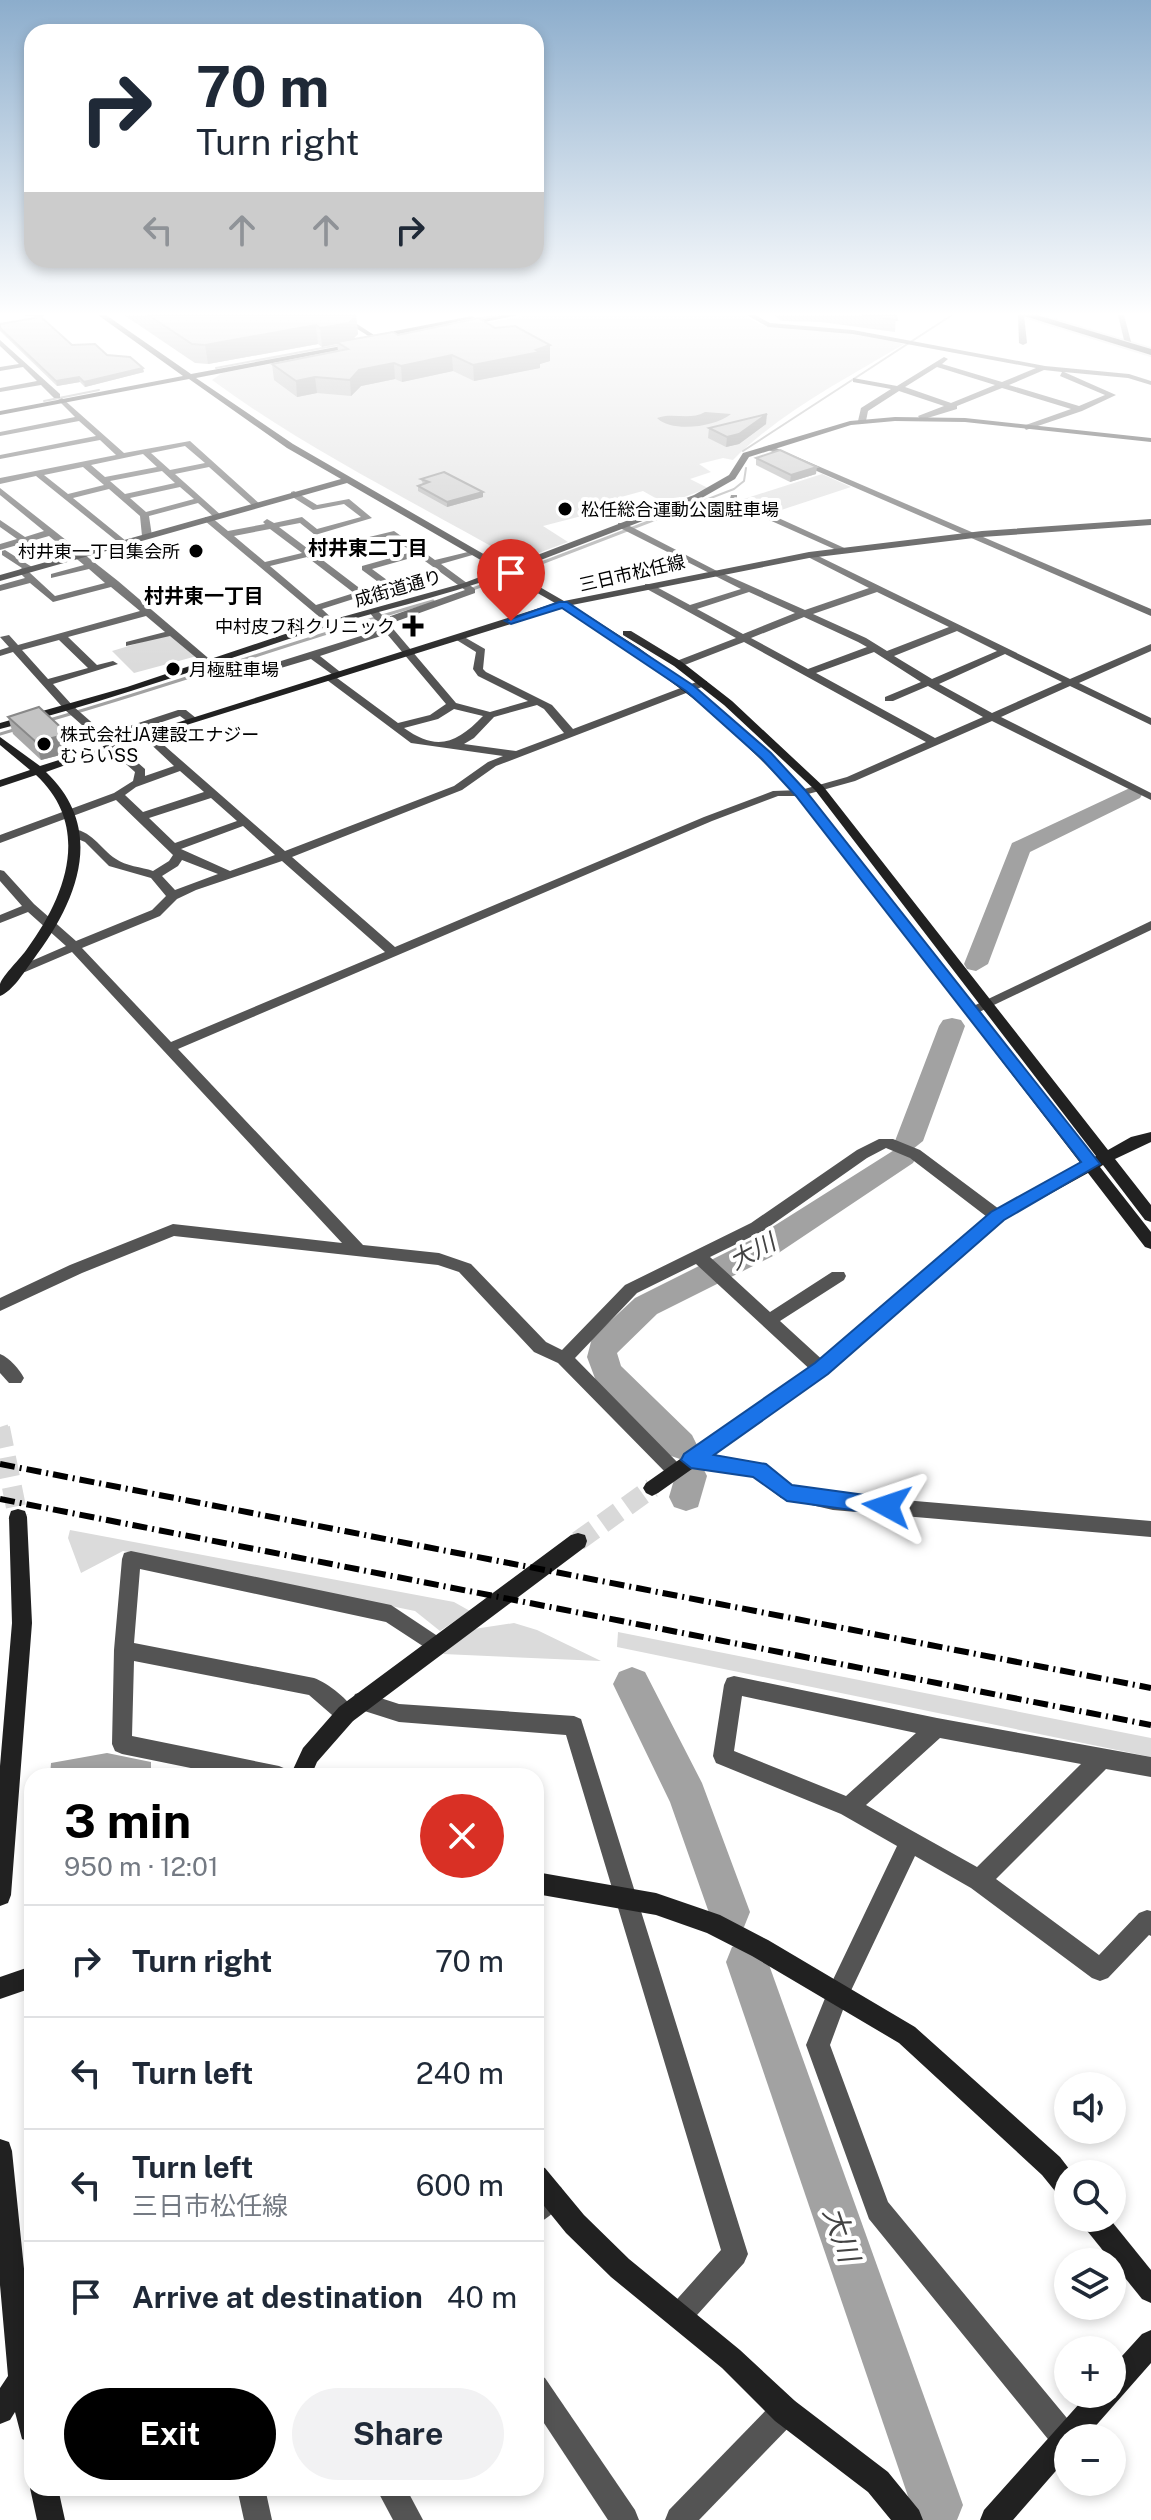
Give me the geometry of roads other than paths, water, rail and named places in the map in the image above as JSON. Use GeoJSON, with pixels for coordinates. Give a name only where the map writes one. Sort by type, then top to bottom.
{"type":"FeatureCollection","features":[{"type":"Feature","properties":{"kind":"street"},"geometry":{"type":"LineString","coordinates":[[37,433],[72,467]]}},
{"type":"Feature","properties":{"kind":"street"},"geometry":{"type":"LineString","coordinates":[[96,433],[122,456]]}},
{"type":"Feature","properties":{"kind":"street"},"geometry":{"type":"LineString","coordinates":[[281,433],[473,552],[576,602],[678,664],[801,793],[970,1011],[1098,1160],[1151,1216]]}},
{"type":"Feature","properties":{"kind":"street"},"geometry":{"type":"LineString","coordinates":[[769,447],[821,433]]}},
{"type":"Feature","properties":{"kind":"street"},"geometry":{"type":"LineString","coordinates":[[1074,433],[1151,440]]}},
{"type":"Feature","properties":{"kind":"street"},"geometry":{"type":"LineString","coordinates":[[5,456],[101,437]]}},
{"type":"Feature","properties":{"kind":"street"},"geometry":{"type":"LineString","coordinates":[[0,481],[187,443],[212,464],[271,525],[361,594]]}},
{"type":"Feature","properties":{"kind":"street"},"geometry":{"type":"LineString","coordinates":[[0,445],[5,456],[66,497],[123,543]]}},
{"type":"Feature","properties":{"kind":"street"},"geometry":{"type":"LineString","coordinates":[[769,447],[1151,613]]}},
{"type":"Feature","properties":{"kind":"street","name":"成街道通り"},"geometry":{"type":"LineString","coordinates":[[469,588],[508,568],[626,527],[697,497],[732,477],[740,459],[769,447]]}},
{"type":"Feature","properties":{"kind":"street"},"geometry":{"type":"LineString","coordinates":[[145,452],[201,500],[229,534],[332,623]]}},
{"type":"Feature","properties":{"kind":"street"},"geometry":{"type":"LineString","coordinates":[[85,464],[144,515],[147,536]]}},
{"type":"Feature","properties":{"kind":"street"},"geometry":{"type":"LineString","coordinates":[[66,497],[107,483],[212,464]]}},
{"type":"Feature","properties":{"kind":"street"},"geometry":{"type":"LineString","coordinates":[[0,588],[28,573],[80,554],[351,478],[508,568],[696,686],[769,738],[819,788],[984,1003],[1098,1160],[1151,1243]]}},
{"type":"Feature","properties":{"kind":"street"},"geometry":{"type":"LineString","coordinates":[[123,497],[183,484]]}},
{"type":"Feature","properties":{"kind":"street"},"geometry":{"type":"LineString","coordinates":[[0,491],[115,583],[171,633],[241,677],[312,655],[382,619],[469,588]]}},
{"type":"Feature","properties":{"kind":"street"},"geometry":{"type":"LineString","coordinates":[[229,534],[302,520],[315,532],[368,518],[346,501],[316,508],[294,494]]}},
{"type":"Feature","properties":{"kind":"street"},"geometry":{"type":"LineString","coordinates":[[734,497],[732,500],[846,551]]}},
{"type":"Feature","properties":{"kind":"street"},"geometry":{"type":"LineString","coordinates":[[144,515],[201,500]]}},
{"type":"Feature","properties":{"kind":"street"},"geometry":{"type":"LineString","coordinates":[[0,516],[23,509]]}},
{"type":"Feature","properties":{"kind":"street","name":"三日市松任線"},"geometry":{"type":"LineString","coordinates":[[0,784],[108,742],[146,735],[563,604],[809,555],[974,535],[1151,522]]}},
{"type":"Feature","properties":{"kind":"street"},"geometry":{"type":"LineString","coordinates":[[0,523],[24,540]]}},
{"type":"Feature","properties":{"kind":"street"},"geometry":{"type":"LineString","coordinates":[[626,527],[712,572],[808,612],[992,718],[1151,797]]}},
{"type":"Feature","properties":{"kind":"street"},"geometry":{"type":"LineString","coordinates":[[0,535],[12,532]]}},
{"type":"Feature","properties":{"kind":"street"},"geometry":{"type":"LineString","coordinates":[[51,532],[3,550],[53,599],[115,583]]}},
{"type":"Feature","properties":{"kind":"street"},"geometry":{"type":"LineString","coordinates":[[263,565],[394,534],[469,588]]}},
{"type":"Feature","properties":{"kind":"street"},"geometry":{"type":"LineString","coordinates":[[434,563],[473,552]]}},
{"type":"Feature","properties":{"kind":"street"},"geometry":{"type":"LineString","coordinates":[[316,608],[388,585],[365,568],[418,553]]}},
{"type":"Feature","properties":{"kind":"street"},"geometry":{"type":"LineString","coordinates":[[809,555],[1151,722]]}},
{"type":"Feature","properties":{"kind":"street"},"geometry":{"type":"LineString","coordinates":[[54,576],[93,565]]}},
{"type":"Feature","properties":{"kind":"street"},"geometry":{"type":"LineString","coordinates":[[0,578],[28,573]]}},
{"type":"Feature","properties":{"kind":"street"},"geometry":{"type":"LineString","coordinates":[[648,586],[935,742]]}},
{"type":"Feature","properties":{"kind":"street"},"geometry":{"type":"LineString","coordinates":[[689,608],[752,588]]}},
{"type":"Feature","properties":{"kind":"street"},"geometry":{"type":"LineString","coordinates":[[678,664],[743,639],[751,632],[876,589]]}},
{"type":"Feature","properties":{"kind":"street"},"geometry":{"type":"LineString","coordinates":[[0,653],[148,612]]}},
{"type":"Feature","properties":{"kind":"street"},"geometry":{"type":"LineString","coordinates":[[382,619],[452,705],[490,715],[537,702]]}},
{"type":"Feature","properties":{"kind":"street","name":"成街道通り"},"geometry":{"type":"LineString","coordinates":[[0,726],[73,711],[332,623],[382,619]]}},
{"type":"Feature","properties":{"kind":"street"},"geometry":{"type":"LineString","coordinates":[[887,655],[955,628]]}},
{"type":"Feature","properties":{"kind":"street"},"geometry":{"type":"LineString","coordinates":[[130,644],[171,633]]}},
{"type":"Feature","properties":{"kind":"street"},"geometry":{"type":"LineString","coordinates":[[60,635],[95,669]]}},
{"type":"Feature","properties":{"kind":"street"},"geometry":{"type":"LineString","coordinates":[[5,637],[73,711],[141,771],[138,782]]}},
{"type":"Feature","properties":{"kind":"street"},"geometry":{"type":"LineString","coordinates":[[459,637],[481,651],[478,669],[482,674],[548,707],[570,733]]}},
{"type":"Feature","properties":{"kind":"street"},"geometry":{"type":"LineString","coordinates":[[169,1048],[732,809],[777,793],[801,793],[851,779],[1151,647]]}},
{"type":"Feature","properties":{"kind":"street"},"geometry":{"type":"LineString","coordinates":[[806,673],[875,648]]}},
{"type":"Feature","properties":{"kind":"street"},"geometry":{"type":"LineString","coordinates":[[889,699],[1004,651]]}},
{"type":"Feature","properties":{"kind":"street"},"geometry":{"type":"LineString","coordinates":[[312,655],[415,741],[517,754]]}},
{"type":"Feature","properties":{"kind":"street"},"geometry":{"type":"LineString","coordinates":[[48,682],[113,664]]}},
{"type":"Feature","properties":{"kind":"street"},"geometry":{"type":"LineString","coordinates":[[20,969],[156,913],[173,896],[458,788],[492,764],[696,686]]}},
{"type":"Feature","properties":{"kind":"street"},"geometry":{"type":"LineString","coordinates":[[399,726],[434,717],[452,705]]}},
{"type":"Feature","properties":{"kind":"street"},"geometry":{"type":"LineString","coordinates":[[108,742],[182,712],[192,720]]}},
{"type":"Feature","properties":{"kind":"street"},"geometry":{"type":"LineString","coordinates":[[452,746],[470,736],[490,715]]}},
{"type":"Feature","properties":{"kind":"street"},"geometry":{"type":"LineString","coordinates":[[146,735],[393,952]]}},
{"type":"Feature","properties":{"kind":"street"},"geometry":{"type":"LineString","coordinates":[[0,740],[38,771],[66,804],[74,858],[50,927],[0,992]]}},
{"type":"Feature","properties":{"kind":"street"},"geometry":{"type":"LineString","coordinates":[[0,839],[68,815],[118,795],[138,782],[181,767]]}},
{"type":"Feature","properties":{"kind":"street"},"geometry":{"type":"LineString","coordinates":[[140,817],[211,794]]}},
{"type":"Feature","properties":{"kind":"street"},"geometry":{"type":"LineString","coordinates":[[118,795],[177,851],[230,875]]}},
{"type":"Feature","properties":{"kind":"street"},"geometry":{"type":"LineString","coordinates":[[177,851],[244,822]]}},
{"type":"Feature","properties":{"kind":"street"},"geometry":{"type":"LineString","coordinates":[[72,832],[89,839],[113,863],[155,875],[173,896]]}},
{"type":"Feature","properties":{"kind":"street"},"geometry":{"type":"LineString","coordinates":[[155,875],[174,863],[177,851]]}},
{"type":"Feature","properties":{"kind":"street"},"geometry":{"type":"LineString","coordinates":[[3,882],[72,945],[357,1249]]}},
{"type":"Feature","properties":{"kind":"street"},"geometry":{"type":"LineString","coordinates":[[0,919],[30,907]]}},
{"type":"Feature","properties":{"kind":"street"},"geometry":{"type":"LineString","coordinates":[[970,1011],[1151,925]]}},
{"type":"Feature","properties":{"kind":"street"},"geometry":{"type":"LineString","coordinates":[[652,1488],[821,1369],[997,1216],[1146,1137]]}},
{"type":"Feature","properties":{"kind":"street"},"geometry":{"type":"LineString","coordinates":[[564,1358],[631,1289],[703,1261],[862,1154],[884,1143],[915,1154],[997,1216]]}},
{"type":"Feature","properties":{"kind":"street"},"geometry":{"type":"LineString","coordinates":[[0,1305],[76,1269],[173,1230],[348,1252],[357,1249],[439,1259],[465,1268],[540,1347],[564,1358],[675,1471]]}},
{"type":"Feature","properties":{"kind":"street"},"geometry":{"type":"LineString","coordinates":[[703,1261],[821,1369]]}},
{"type":"Feature","properties":{"kind":"street"},"geometry":{"type":"LineString","coordinates":[[768,1321],[838,1276]]}},
{"type":"Feature","properties":{"kind":"street"},"geometry":{"type":"LineString","coordinates":[[0,1361],[15,1378]]}},
{"type":"Feature","properties":{"kind":"street"},"geometry":{"type":"LineString","coordinates":[[691,1460],[759,1470],[787,1493],[833,1502],[1151,1529]]}},
{"type":"Feature","properties":{"kind":"street"},"geometry":{"type":"LineString","coordinates":[[0,1895],[22,1623],[18,1517]]}},
{"type":"Feature","properties":{"kind":"street"},"geometry":{"type":"LineString","coordinates":[[304,1768],[310,1755],[354,1707],[578,1541]]}},
{"type":"Feature","properties":{"kind":"street"},"geometry":{"type":"LineString","coordinates":[[240,1768],[122,1744],[124,1650],[131,1559],[391,1614],[435,1645]]}},
{"type":"Feature","properties":{"kind":"street"},"geometry":{"type":"LineString","coordinates":[[124,1650],[314,1687],[354,1707],[574,1726],[735,2254],[679,2316]]}},
{"type":"Feature","properties":{"kind":"street"},"geometry":{"type":"LineString","coordinates":[[1150,1921],[1100,1970],[979,1880],[849,1807],[723,1756],[734,1685],[937,1728],[1151,1767]]}},
{"type":"Feature","properties":{"kind":"street"},"geometry":{"type":"LineString","coordinates":[[849,1807],[937,1728]]}},
{"type":"Feature","properties":{"kind":"street"},"geometry":{"type":"LineString","coordinates":[[979,1880],[1101,1759]]}},
{"type":"Feature","properties":{"kind":"street"},"geometry":{"type":"LineString","coordinates":[[910,1842],[838,1994],[818,2045],[878,2210],[1054,2424]]}},
{"type":"Feature","properties":{"kind":"street"},"geometry":{"type":"LineString","coordinates":[[544,1884],[656,1904],[712,1923],[907,2035],[1054,2170]]}},
{"type":"Feature","properties":{"kind":"street"},"geometry":{"type":"LineString","coordinates":[[0,1988],[24,1980]]}},
{"type":"Feature","properties":{"kind":"street"},"geometry":{"type":"LineString","coordinates":[[0,2151],[24,2350]]}},
{"type":"Feature","properties":{"kind":"street"},"geometry":{"type":"LineString","coordinates":[[544,2198],[620,2268],[731,2359],[785,2411],[878,2482],[909,2520]]}},
{"type":"Feature","properties":{"kind":"street"},"geometry":{"type":"LineString","coordinates":[[1104,2232],[1151,2290]]}},
{"type":"Feature","properties":{"kind":"street"},"geometry":{"type":"LineString","coordinates":[[1126,2371],[1151,2343]]}},
{"type":"Feature","properties":{"kind":"street"},"geometry":{"type":"LineString","coordinates":[[0,2410],[24,2379]]}},
{"type":"Feature","properties":{"kind":"street"},"geometry":{"type":"LineString","coordinates":[[544,2399],[625,2520]]}},
{"type":"Feature","properties":{"kind":"street"},"geometry":{"type":"LineString","coordinates":[[1079,2424],[1094,2408]]}},
{"type":"Feature","properties":{"kind":"street"},"geometry":{"type":"LineString","coordinates":[[679,2520],[785,2411]]}},
{"type":"Feature","properties":{"kind":"street"},"geometry":{"type":"LineString","coordinates":[[994,2520],[1054,2452]]}},
{"type":"Feature","properties":{"kind":"street"},"geometry":{"type":"LineString","coordinates":[[46,2496],[51,2520]]}},
{"type":"Feature","properties":{"kind":"street"},"geometry":{"type":"LineString","coordinates":[[253,2496],[258,2520]]}},
{"type":"Feature","properties":{"kind":"street"},"geometry":{"type":"LineString","coordinates":[[395,2496],[409,2520]]}},
{"type":"Feature","properties":{"kind":"waterway"},"geometry":{"type":"LineString","coordinates":[[743,451],[771,433]]}},
{"type":"Feature","properties":{"kind":"waterway"},"geometry":{"type":"LineString","coordinates":[[690,506],[734,489],[744,481],[746,468]]}},
{"type":"Feature","properties":{"kind":"waterway"},"geometry":{"type":"LineString","coordinates":[[531,567],[695,504]]}},
{"type":"Feature","properties":{"kind":"waterway"},"geometry":{"type":"LineString","coordinates":[[470,590],[502,578]]}},
{"type":"Feature","properties":{"kind":"waterway"},"geometry":{"type":"LineString","coordinates":[[46,721],[433,601]]}},
{"type":"Feature","properties":{"kind":"waterway"},"geometry":{"type":"LineString","coordinates":[[0,734],[17,729]]}},
{"type":"Feature","properties":{"kind":"waterway","name":"大川"},"geometry":{"type":"LineString","coordinates":[[976,964],[1020,848],[1132,793]]}},
{"type":"Feature","properties":{"kind":"waterway","name":"大川"},"geometry":{"type":"LineString","coordinates":[[909,1141],[952,1026]]}},
{"type":"Feature","properties":{"kind":"waterway","name":"大川"},"geometry":{"type":"LineString","coordinates":[[603,1347],[646,1306],[766,1246],[903,1156]]}},
{"type":"Feature","properties":{"kind":"waterway","name":"大川"},"geometry":{"type":"LineString","coordinates":[[603,1357],[607,1372],[680,1445]]}},
{"type":"Feature","properties":{"kind":"waterway","name":"大川"},"geometry":{"type":"LineString","coordinates":[[686,1497],[690,1476]]}},
{"type":"Feature","properties":{"kind":"waterway","name":"大川"},"geometry":{"type":"LineString","coordinates":[[632,1684],[688,1797],[729,1912]]}},
{"type":"Feature","properties":{"kind":"waterway","name":"大川"},"geometry":{"type":"LineString","coordinates":[[747,1962],[937,2505]]}},
{"type":"Feature","properties":{"kind":"tunnel"},"geometry":{"type":"LineString","coordinates":[[0,1428],[18,1517]]}},
{"type":"Feature","properties":{"kind":"tunnel"},"geometry":{"type":"LineString","coordinates":[[578,1541],[652,1488]]}},
{"type":"Feature","properties":{"kind":"railway"},"geometry":{"type":"LineString","coordinates":[[0,1464],[1151,1688]]}},
{"type":"Feature","properties":{"kind":"railway"},"geometry":{"type":"LineString","coordinates":[[0,1499],[1151,1725]]}},
{"type":"Feature","properties":{"kind":"place","name":"松任総合運動公園駐車場"},"geometry":{"type":"Point","coordinates":[565,509]}},
{"type":"Feature","properties":{"kind":"place","name":"村井東一丁目集会所"},"geometry":{"type":"Point","coordinates":[196,551]}},
{"type":"Feature","properties":{"kind":"place","name":"中村皮フ科クリニック"},"geometry":{"type":"Point","coordinates":[413,626]}},
{"type":"Feature","properties":{"kind":"place","name":"月極駐車場"},"geometry":{"type":"Point","coordinates":[173,669]}},
{"type":"Feature","properties":{"kind":"place","name":"株式会社JA建設エナジー むらいSS"},"geometry":{"type":"Point","coordinates":[44,744]}},
{"type":"Feature","properties":{"kind":"district","name":"村井東二丁目"},"geometry":{"type":"Point","coordinates":[368,548]}},
{"type":"Feature","properties":{"kind":"district","name":"村井東一丁目"},"geometry":{"type":"Point","coordinates":[204,596]}}]}
